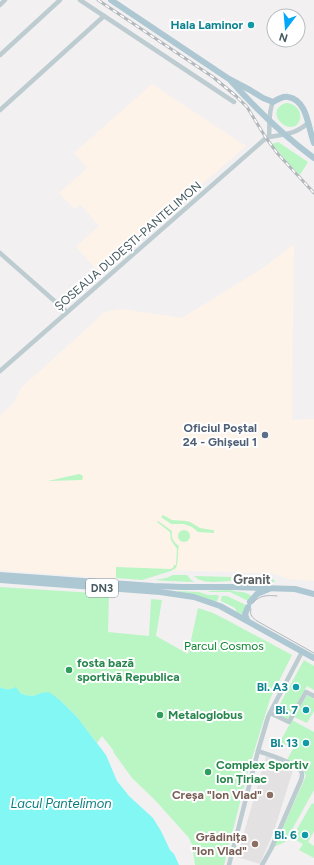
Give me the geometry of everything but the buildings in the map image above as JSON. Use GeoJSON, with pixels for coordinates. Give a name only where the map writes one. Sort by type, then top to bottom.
{"type":"FeatureCollection","features":[{"type":"Feature","properties":{"kind":"main road"},"geometry":{"type":"LineString","coordinates":[[112,0],[229,79],[263,98],[273,102],[280,98],[293,98],[302,106],[314,143]]}},
{"type":"Feature","properties":{"kind":"main road"},"geometry":{"type":"LineString","coordinates":[[229,79],[284,134],[314,158]]}},
{"type":"Feature","properties":{"kind":"main road","name":"DN3"},"geometry":{"type":"LineString","coordinates":[[0,575],[183,588],[272,588],[314,592]]}},
{"type":"Feature","properties":{"kind":"main road","name":"DN3"},"geometry":{"type":"LineString","coordinates":[[0,580],[160,592],[198,599],[220,606],[314,658]]}},
{"type":"Feature","properties":{"kind":"main road"},"geometry":{"type":"LineString","coordinates":[[247,620],[245,614],[249,604],[257,594],[272,588]]}},
{"type":"Feature","properties":{"kind":"street"},"geometry":{"type":"LineString","coordinates":[[0,5],[5,0]]}},
{"type":"Feature","properties":{"kind":"street"},"geometry":{"type":"LineString","coordinates":[[0,55],[60,0]]}},
{"type":"Feature","properties":{"kind":"street"},"geometry":{"type":"LineString","coordinates":[[80,0],[234,102]]}},
{"type":"Feature","properties":{"kind":"street"},"geometry":{"type":"LineString","coordinates":[[0,110],[104,16]]}},
{"type":"Feature","properties":{"kind":"street"},"geometry":{"type":"LineString","coordinates":[[269,137],[271,108],[273,102]]}},
{"type":"Feature","properties":{"kind":"street","name":"ȘOSEAUA DUDEȘTI-PANTELIMON"},"geometry":{"type":"LineString","coordinates":[[0,371],[269,137],[298,131],[308,123]]}},
{"type":"Feature","properties":{"kind":"street"},"geometry":{"type":"LineString","coordinates":[[0,253],[67,312]]}},
{"type":"Feature","properties":{"kind":"street"},"geometry":{"type":"LineString","coordinates":[[229,865],[258,751],[270,713],[302,652]]}},
{"type":"Feature","properties":{"kind":"street"},"geometry":{"type":"LineString","coordinates":[[270,713],[289,722],[306,692],[314,696]]}},
{"type":"Feature","properties":{"kind":"street"},"geometry":{"type":"LineString","coordinates":[[258,751],[294,764],[300,769],[302,775],[271,849],[262,865]]}},
{"type":"Feature","properties":{"kind":"shaded area"},"geometry":{"type":"Polygon","coordinates":[[[152,84],[246,146],[100,273],[76,247],[99,226],[80,204],[75,209],[59,193],[87,168],[74,153],[152,84]]]}},
{"type":"Feature","properties":{"kind":"shaded area"},"geometry":{"type":"Polygon","coordinates":[[[294,244],[292,420],[314,419],[314,581],[288,579],[272,573],[117,569],[116,579],[0,570],[0,416],[14,403],[21,388],[105,312],[121,309],[182,318],[266,266],[294,244]]]}},
{"type":"Feature","properties":{"kind":"shaded area","name":"Creșa \"Ion Vlad\""},"geometry":{"type":"Polygon","coordinates":[[[266,756],[285,762],[294,767],[274,831],[260,864],[237,857],[266,756]]]}},
{"type":"Feature","properties":{"kind":"green space"},"geometry":{"type":"Polygon","coordinates":[[[289,103],[297,108],[300,113],[300,119],[297,125],[292,127],[281,123],[277,118],[276,112],[279,107],[289,103]]]}},
{"type":"Feature","properties":{"kind":"green space"},"geometry":{"type":"Polygon","coordinates":[[[278,142],[308,162],[300,175],[272,144],[278,142]]]}},
{"type":"Feature","properties":{"kind":"green space"},"geometry":{"type":"Polygon","coordinates":[[[79,474],[83,477],[82,480],[48,481],[79,474]]]}},
{"type":"Feature","properties":{"kind":"green space"},"geometry":{"type":"Polygon","coordinates":[[[163,515],[172,520],[186,521],[200,528],[214,530],[214,533],[198,532],[192,527],[184,524],[171,524],[161,517],[163,515]]]}},
{"type":"Feature","properties":{"kind":"green space"},"geometry":{"type":"Polygon","coordinates":[[[158,521],[172,531],[173,539],[179,546],[176,568],[142,580],[116,578],[116,567],[170,569],[176,565],[177,549],[171,540],[170,532],[157,522],[158,521]]]}},
{"type":"Feature","properties":{"kind":"green space"},"geometry":{"type":"Polygon","coordinates":[[[182,530],[186,530],[190,536],[186,542],[182,542],[178,538],[178,534],[182,530]]]}},
{"type":"Feature","properties":{"kind":"green space"},"geometry":{"type":"Polygon","coordinates":[[[173,575],[187,575],[195,582],[155,580],[173,575]]]}},
{"type":"Feature","properties":{"kind":"green space"},"geometry":{"type":"Polygon","coordinates":[[[194,576],[231,577],[231,581],[206,582],[194,576]]]}},
{"type":"Feature","properties":{"kind":"green space"},"geometry":{"type":"Polygon","coordinates":[[[233,577],[271,578],[275,582],[233,581],[233,577]]]}},
{"type":"Feature","properties":{"kind":"green space","name":"Parcul Cosmos"},"geometry":{"type":"Polygon","coordinates":[[[0,587],[109,594],[108,632],[149,636],[151,599],[162,600],[156,636],[188,654],[198,608],[225,619],[292,655],[270,699],[247,775],[224,865],[195,865],[192,845],[189,838],[154,799],[132,778],[102,736],[97,743],[77,717],[61,701],[41,693],[33,696],[25,695],[0,687],[0,587]]]}},
{"type":"Feature","properties":{"kind":"green space"},"geometry":{"type":"Polygon","coordinates":[[[231,590],[245,592],[252,597],[248,601],[230,592],[207,591],[231,590]]]}},
{"type":"Feature","properties":{"kind":"green space"},"geometry":{"type":"Polygon","coordinates":[[[178,592],[199,592],[219,596],[216,602],[178,592]]]}},
{"type":"Feature","properties":{"kind":"green space"},"geometry":{"type":"Polygon","coordinates":[[[222,596],[227,596],[246,605],[242,614],[237,612],[235,608],[221,601],[222,596]]]}},
{"type":"Feature","properties":{"kind":"green space"},"geometry":{"type":"Polygon","coordinates":[[[304,660],[314,666],[314,690],[307,686],[288,720],[275,713],[304,660]]]}},
{"type":"Feature","properties":{"kind":"green space"},"geometry":{"type":"Polygon","coordinates":[[[307,695],[314,699],[314,711],[307,723],[294,717],[307,695]]]}},
{"type":"Feature","properties":{"kind":"green space"},"geometry":{"type":"Polygon","coordinates":[[[292,720],[314,732],[314,790],[285,842],[274,847],[306,776],[301,768],[287,760],[293,749],[280,742],[292,720]]]}},
{"type":"Feature","properties":{"kind":"green space"},"geometry":{"type":"Polygon","coordinates":[[[312,803],[314,804],[314,831],[308,842],[314,846],[314,858],[299,850],[303,844],[292,838],[312,803]]]}},
{"type":"Feature","properties":{"kind":"water","name":"Lacul Pantelimon"},"geometry":{"type":"Polygon","coordinates":[[[0,687],[4,689],[12,689],[16,687],[20,693],[33,696],[49,692],[61,701],[77,717],[106,755],[117,781],[129,796],[153,818],[179,865],[0,865],[0,687]]]}},
{"type":"Feature","properties":{"kind":"tram line"},"geometry":{"type":"LineString","coordinates":[[253,603],[258,598],[264,596],[277,596]]}},
{"type":"Feature","properties":{"kind":"tram line"},"geometry":{"type":"LineString","coordinates":[[251,609],[251,615],[257,621],[314,653]]}},
{"type":"Feature","properties":{"kind":"railway"},"geometry":{"type":"LineString","coordinates":[[98,0],[213,77],[236,96],[247,107],[266,138],[278,154],[314,193]]}},
{"type":"Feature","properties":{"kind":"place","name":"Hala Laminor"},"geometry":{"type":"Point","coordinates":[251,25]}},
{"type":"Feature","properties":{"kind":"place","name":"Oficiul Poștal 24 - Ghișeul 1"},"geometry":{"type":"Point","coordinates":[265,435]}},
{"type":"Feature","properties":{"kind":"place","name":"fosta bază sportivă Republica"},"geometry":{"type":"Point","coordinates":[69,670]}},
{"type":"Feature","properties":{"kind":"place","name":"Bl. A3"},"geometry":{"type":"Point","coordinates":[296,687]}},
{"type":"Feature","properties":{"kind":"place","name":"Bl. 7"},"geometry":{"type":"Point","coordinates":[306,710]}},
{"type":"Feature","properties":{"kind":"place","name":"Metaloglobus"},"geometry":{"type":"Point","coordinates":[160,715]}},
{"type":"Feature","properties":{"kind":"place","name":"Bl. 13"},"geometry":{"type":"Point","coordinates":[306,743]}},
{"type":"Feature","properties":{"kind":"place","name":"Complex Sportiv Ion Țiriac"},"geometry":{"type":"Point","coordinates":[208,772]}},
{"type":"Feature","properties":{"kind":"place","name":"Creșa \"Ion Vlad\""},"geometry":{"type":"Point","coordinates":[270,795]}},
{"type":"Feature","properties":{"kind":"place","name":"Bl. 6"},"geometry":{"type":"Point","coordinates":[305,835]}},
{"type":"Feature","properties":{"kind":"place","name":"Grădinița \"Ion Vlad\""},"geometry":{"type":"Point","coordinates":[255,844]}},
{"type":"Feature","properties":{"kind":"district","name":"Granit"},"geometry":{"type":"Point","coordinates":[252,579]}}]}
